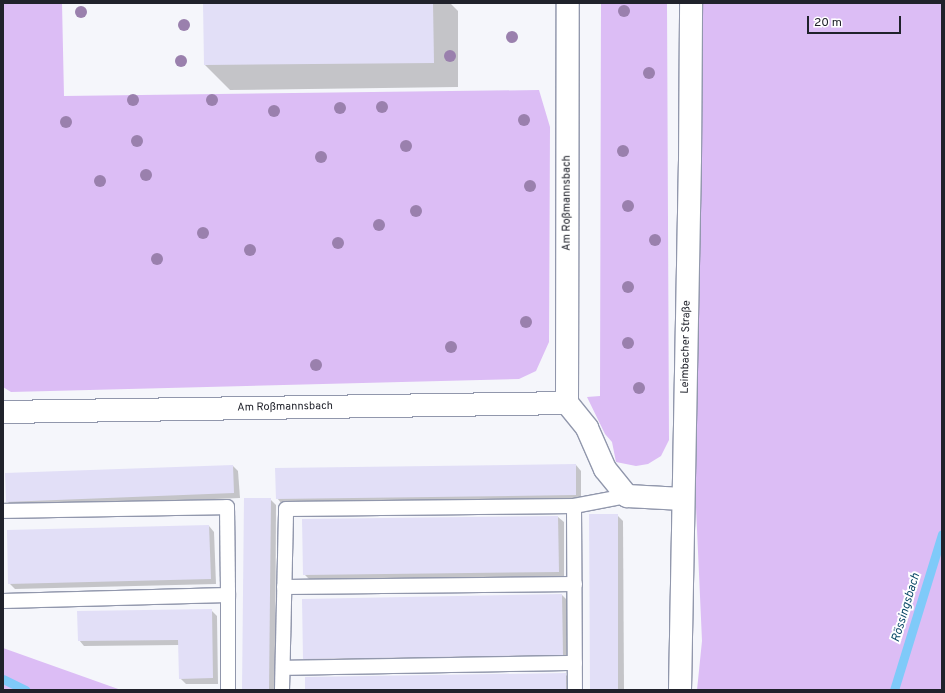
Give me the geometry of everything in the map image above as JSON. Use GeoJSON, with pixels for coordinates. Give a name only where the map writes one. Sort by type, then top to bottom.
{"type":"FeatureCollection","features":[{"type":"Feature","properties":{"kind":"street","name":"Am Roßmannsbach"},"geometry":{"type":"LineString","coordinates":[[3,412],[567,403],[568,3]]}},
{"type":"Feature","properties":{"kind":"street","name":"Leimbacher Straße"},"geometry":{"type":"LineString","coordinates":[[680,690],[690,160],[691,3]]}},
{"type":"Feature","properties":{"kind":"street"},"geometry":{"type":"LineString","coordinates":[[567,403],[587,428],[605,469],[627,496],[683,498]]}},
{"type":"Feature","properties":{"kind":"lane"},"geometry":{"type":"LineString","coordinates":[[282,690],[286,509],[574,506],[627,496]]}},
{"type":"Feature","properties":{"kind":"lane"},"geometry":{"type":"LineString","coordinates":[[574,506],[575,690]]}},
{"type":"Feature","properties":{"kind":"lane"},"geometry":{"type":"LineString","coordinates":[[3,511],[227,507],[228,690]]}},
{"type":"Feature","properties":{"kind":"lane"},"geometry":{"type":"LineString","coordinates":[[284,587],[575,584]]}},
{"type":"Feature","properties":{"kind":"lane"},"geometry":{"type":"LineString","coordinates":[[3,601],[228,595]]}},
{"type":"Feature","properties":{"kind":"lane"},"geometry":{"type":"LineString","coordinates":[[283,668],[575,663]]}},
{"type":"Feature","properties":{"kind":"shaded area"},"geometry":{"type":"Polygon","coordinates":[[[3,3],[62,3],[64,96],[539,90],[550,127],[549,342],[536,371],[519,379],[11,392],[3,387],[3,3]]]}},
{"type":"Feature","properties":{"kind":"shaded area"},"geometry":{"type":"Polygon","coordinates":[[[601,3],[667,3],[669,440],[661,456],[648,464],[636,466],[616,462],[612,442],[605,434],[587,397],[600,396],[601,3]]]}},
{"type":"Feature","properties":{"kind":"shaded area"},"geometry":{"type":"Polygon","coordinates":[[[701,3],[942,3],[941,690],[697,690],[702,641],[696,507],[696,376],[701,3]]]}},
{"type":"Feature","properties":{"kind":"shaded area"},"geometry":{"type":"Polygon","coordinates":[[[3,648],[121,690],[3,690],[3,648]]]}},
{"type":"Feature","properties":{"kind":"building"},"geometry":{"type":"Polygon","coordinates":[[[203,3],[433,3],[434,63],[204,65],[203,3]]]}},
{"type":"Feature","properties":{"kind":"building"},"geometry":{"type":"Polygon","coordinates":[[[576,464],[576,495],[276,499],[275,468],[576,464]]]}},
{"type":"Feature","properties":{"kind":"building"},"geometry":{"type":"Polygon","coordinates":[[[233,465],[234,493],[6,502],[5,473],[233,465]]]}},
{"type":"Feature","properties":{"kind":"building"},"geometry":{"type":"Polygon","coordinates":[[[244,498],[271,498],[269,690],[242,690],[244,498]]]}},
{"type":"Feature","properties":{"kind":"building"},"geometry":{"type":"Polygon","coordinates":[[[589,514],[618,514],[618,690],[590,690],[589,514]]]}},
{"type":"Feature","properties":{"kind":"building"},"geometry":{"type":"Polygon","coordinates":[[[558,516],[559,572],[303,575],[302,519],[558,516]]]}},
{"type":"Feature","properties":{"kind":"building"},"geometry":{"type":"Polygon","coordinates":[[[209,525],[211,579],[8,584],[7,530],[209,525]]]}},
{"type":"Feature","properties":{"kind":"building"},"geometry":{"type":"Polygon","coordinates":[[[562,594],[563,655],[303,659],[302,599],[562,594]]]}},
{"type":"Feature","properties":{"kind":"building"},"geometry":{"type":"Polygon","coordinates":[[[212,609],[213,678],[179,679],[178,640],[78,641],[77,611],[212,609]]]}},
{"type":"Feature","properties":{"kind":"building"},"geometry":{"type":"Polygon","coordinates":[[[566,673],[566,690],[305,690],[305,677],[566,673]]]}},
{"type":"Feature","properties":{"kind":"waterway","name":"Rössingsbach"},"geometry":{"type":"LineString","coordinates":[[894,690],[942,534]]}},
{"type":"Feature","properties":{"kind":"waterway"},"geometry":{"type":"LineString","coordinates":[[3,679],[26,690]]}}]}
